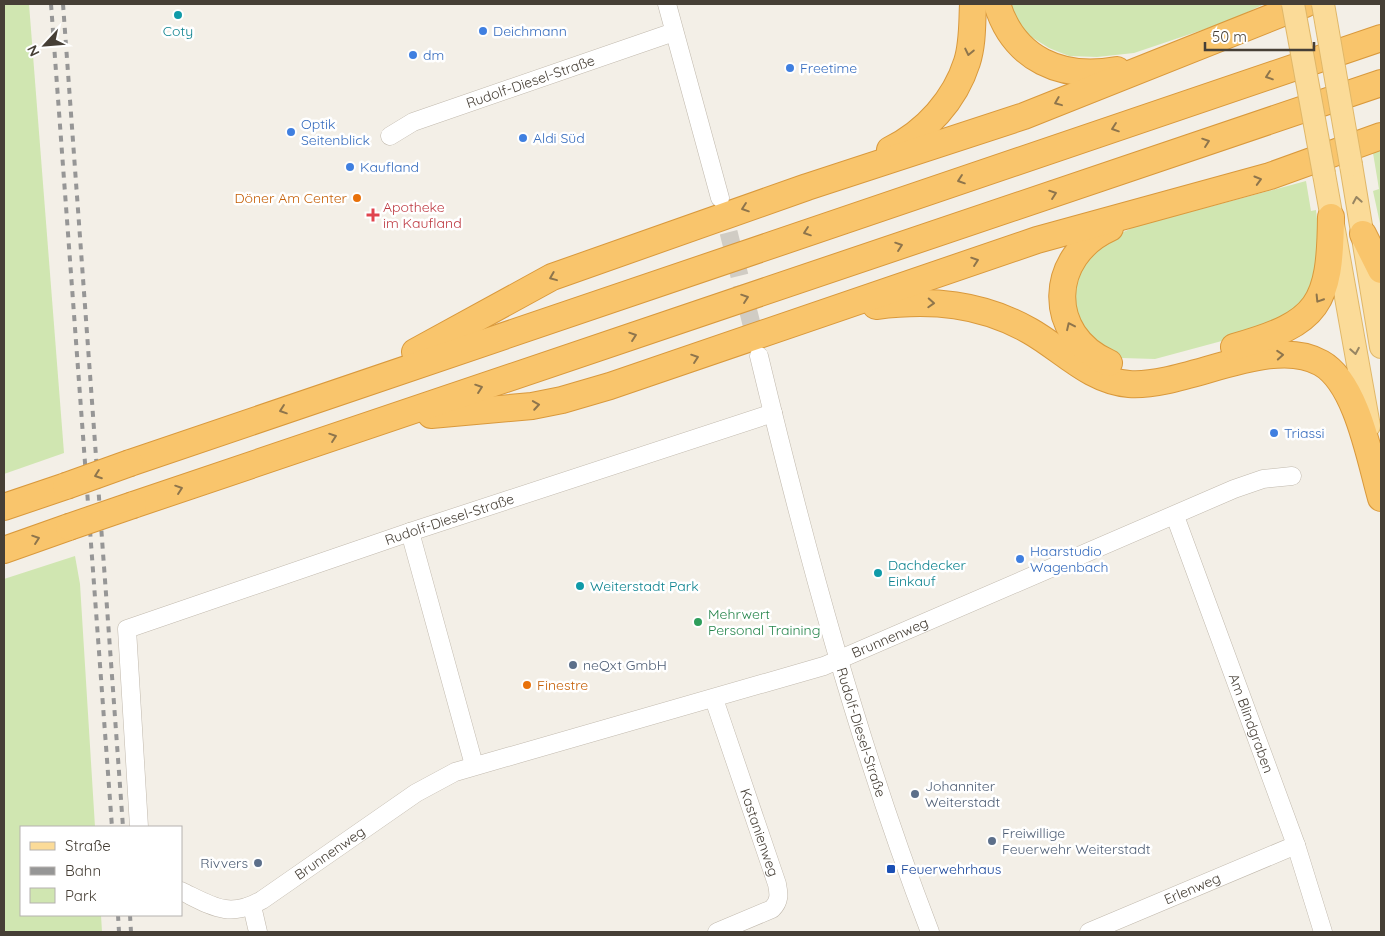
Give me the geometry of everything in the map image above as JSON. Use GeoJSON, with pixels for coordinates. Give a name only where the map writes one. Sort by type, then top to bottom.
{"type":"FeatureCollection","features":[{"type":"Feature","properties":{"kind":"highway"},"geometry":{"type":"LineString","coordinates":[[807,186],[856,166],[907,141],[940,111],[959,81],[967,62],[974,4]]}},
{"type":"Feature","properties":{"kind":"highway"},"geometry":{"type":"LineString","coordinates":[[997,4],[1004,24],[1012,38],[1031,55],[1055,67],[1069,71],[1101,73],[1169,58]]}},
{"type":"Feature","properties":{"kind":"highway"},"geometry":{"type":"LineString","coordinates":[[346,389],[552,277],[807,186],[1024,116],[1305,4]]}},
{"type":"Feature","properties":{"kind":"highway"},"geometry":{"type":"LineString","coordinates":[[4,507],[1381,38]]}},
{"type":"Feature","properties":{"kind":"highway"},"geometry":{"type":"LineString","coordinates":[[4,550],[383,420],[1381,84]]}},
{"type":"Feature","properties":{"kind":"highway"},"geometry":{"type":"LineString","coordinates":[[383,420],[532,406],[562,400],[649,374],[1037,240],[1270,176],[1381,136]]}},
{"type":"Feature","properties":{"kind":"highway"},"geometry":{"type":"LineString","coordinates":[[1178,202],[1100,233],[1081,248],[1066,270],[1062,294],[1063,308],[1068,323],[1075,336],[1098,358],[1130,369],[1152,367],[1266,338],[1290,328],[1311,311],[1328,280],[1331,217]]}},
{"type":"Feature","properties":{"kind":"highway"},"geometry":{"type":"LineString","coordinates":[[1364,234],[1381,270]]}},
{"type":"Feature","properties":{"kind":"highway"},"geometry":{"type":"LineString","coordinates":[[797,323],[874,306],[924,302],[950,304],[999,316],[1030,331],[1092,373],[1108,380],[1128,384],[1167,381],[1271,356],[1296,355],[1308,358],[1321,362],[1330,369],[1349,394],[1381,498]]}},
{"type":"Feature","properties":{"kind":"main road"},"geometry":{"type":"LineString","coordinates":[[1293,4],[1381,493]]}},
{"type":"Feature","properties":{"kind":"main road"},"geometry":{"type":"LineString","coordinates":[[1323,4],[1364,234],[1381,347]]}},
{"type":"Feature","properties":{"kind":"street"},"geometry":{"type":"LineString","coordinates":[[667,4],[720,198]]}},
{"type":"Feature","properties":{"kind":"street","name":"Rudolf-Diesel-Straße"},"geometry":{"type":"LineString","coordinates":[[390,136],[413,122],[674,32]]}},
{"type":"Feature","properties":{"kind":"street","name":"Rudolf-Diesel-Straße"},"geometry":{"type":"LineString","coordinates":[[759,356],[838,661],[899,850],[930,932]]}},
{"type":"Feature","properties":{"kind":"street","name":"Rudolf-Diesel-Straße"},"geometry":{"type":"LineString","coordinates":[[139,826],[127,629],[410,532],[773,414]]}},
{"type":"Feature","properties":{"kind":"street","name":"Brunnenweg"},"geometry":{"type":"LineString","coordinates":[[182,891],[225,910],[237,911],[252,906],[427,786],[446,776],[474,765],[714,699],[838,661],[1250,483],[1270,478],[1292,476]]}},
{"type":"Feature","properties":{"kind":"street","name":"Am Blindgraben"},"geometry":{"type":"LineString","coordinates":[[1175,516],[1296,845],[1323,932]]}},
{"type":"Feature","properties":{"kind":"street"},"geometry":{"type":"LineString","coordinates":[[410,532],[474,765]]}},
{"type":"Feature","properties":{"kind":"street","name":"Kastanienweg"},"geometry":{"type":"LineString","coordinates":[[714,699],[779,896],[778,902],[772,909],[717,932]]}},
{"type":"Feature","properties":{"kind":"street","name":"Erlenweg"},"geometry":{"type":"LineString","coordinates":[[1089,932],[1296,845]]}},
{"type":"Feature","properties":{"kind":"street"},"geometry":{"type":"LineString","coordinates":[[252,906],[258,932]]}},
{"type":"Feature","properties":{"kind":"green space"},"geometry":{"type":"Polygon","coordinates":[[[4,4],[29,4],[64,453],[4,474],[4,4]]]}},
{"type":"Feature","properties":{"kind":"green space"},"geometry":{"type":"Polygon","coordinates":[[[1009,4],[1264,4],[1232,20],[1134,53],[1097,57],[1069,56],[1049,48],[1022,31],[1009,4]]]}},
{"type":"Feature","properties":{"kind":"green space"},"geometry":{"type":"Polygon","coordinates":[[[1381,150],[1381,228],[1373,191],[1379,189],[1373,153],[1381,150]]]}},
{"type":"Feature","properties":{"kind":"green space"},"geometry":{"type":"Polygon","coordinates":[[[1306,181],[1311,211],[1316,210],[1322,262],[1308,302],[1270,328],[1155,359],[1122,358],[1098,348],[1080,330],[1071,295],[1074,274],[1100,243],[1134,227],[1306,181]]]}},
{"type":"Feature","properties":{"kind":"green space"},"geometry":{"type":"Polygon","coordinates":[[[75,556],[80,584],[95,826],[20,826],[20,916],[101,916],[102,932],[4,932],[4,579],[75,556]]]}},
{"type":"Feature","properties":{"kind":"tunnel"},"geometry":{"type":"LineString","coordinates":[[722,206],[757,346]]}},
{"type":"Feature","properties":{"kind":"railway"},"geometry":{"type":"LineString","coordinates":[[51,4],[112,826]]}},
{"type":"Feature","properties":{"kind":"railway"},"geometry":{"type":"LineString","coordinates":[[63,4],[123,826]]}},
{"type":"Feature","properties":{"kind":"railway"},"geometry":{"type":"LineString","coordinates":[[118,916],[119,932]]}},
{"type":"Feature","properties":{"kind":"railway"},"geometry":{"type":"LineString","coordinates":[[130,916],[131,932]]}},
{"type":"Feature","properties":{"kind":"place","name":"Coty"},"geometry":{"type":"Point","coordinates":[178,15]}},
{"type":"Feature","properties":{"kind":"place","name":"Deichmann"},"geometry":{"type":"Point","coordinates":[483,31]}},
{"type":"Feature","properties":{"kind":"place","name":"dm"},"geometry":{"type":"Point","coordinates":[413,55]}},
{"type":"Feature","properties":{"kind":"place","name":"Freetime"},"geometry":{"type":"Point","coordinates":[790,68]}},
{"type":"Feature","properties":{"kind":"place","name":"Optik Seitenblick"},"geometry":{"type":"Point","coordinates":[291,132]}},
{"type":"Feature","properties":{"kind":"place","name":"Aldi Süd"},"geometry":{"type":"Point","coordinates":[523,138]}},
{"type":"Feature","properties":{"kind":"place","name":"Kaufland"},"geometry":{"type":"Point","coordinates":[350,167]}},
{"type":"Feature","properties":{"kind":"place","name":"Döner Am Center"},"geometry":{"type":"Point","coordinates":[357,198]}},
{"type":"Feature","properties":{"kind":"place","name":"Apotheke im Kaufland"},"geometry":{"type":"Point","coordinates":[373,215]}},
{"type":"Feature","properties":{"kind":"place","name":"Triassi"},"geometry":{"type":"Point","coordinates":[1274,433]}},
{"type":"Feature","properties":{"kind":"place","name":"Haarstudio Wagenbach"},"geometry":{"type":"Point","coordinates":[1020,559]}},
{"type":"Feature","properties":{"kind":"place","name":"Dachdecker Einkauf"},"geometry":{"type":"Point","coordinates":[878,573]}},
{"type":"Feature","properties":{"kind":"place","name":"Weiterstadt Park"},"geometry":{"type":"Point","coordinates":[580,586]}},
{"type":"Feature","properties":{"kind":"place","name":"Mehrwert Personal Training"},"geometry":{"type":"Point","coordinates":[698,622]}},
{"type":"Feature","properties":{"kind":"place","name":"neQxt GmbH"},"geometry":{"type":"Point","coordinates":[573,665]}},
{"type":"Feature","properties":{"kind":"place","name":"Finestre"},"geometry":{"type":"Point","coordinates":[527,685]}},
{"type":"Feature","properties":{"kind":"place","name":"Johanniter Weiterstadt"},"geometry":{"type":"Point","coordinates":[915,794]}},
{"type":"Feature","properties":{"kind":"place","name":"Freiwillige Feuerwehr Weiterstadt"},"geometry":{"type":"Point","coordinates":[992,841]}},
{"type":"Feature","properties":{"kind":"place","name":"Rivvers"},"geometry":{"type":"Point","coordinates":[258,863]}},
{"type":"Feature","properties":{"kind":"place","name":"Feuerwehrhaus"},"geometry":{"type":"Point","coordinates":[891,869]}}]}
